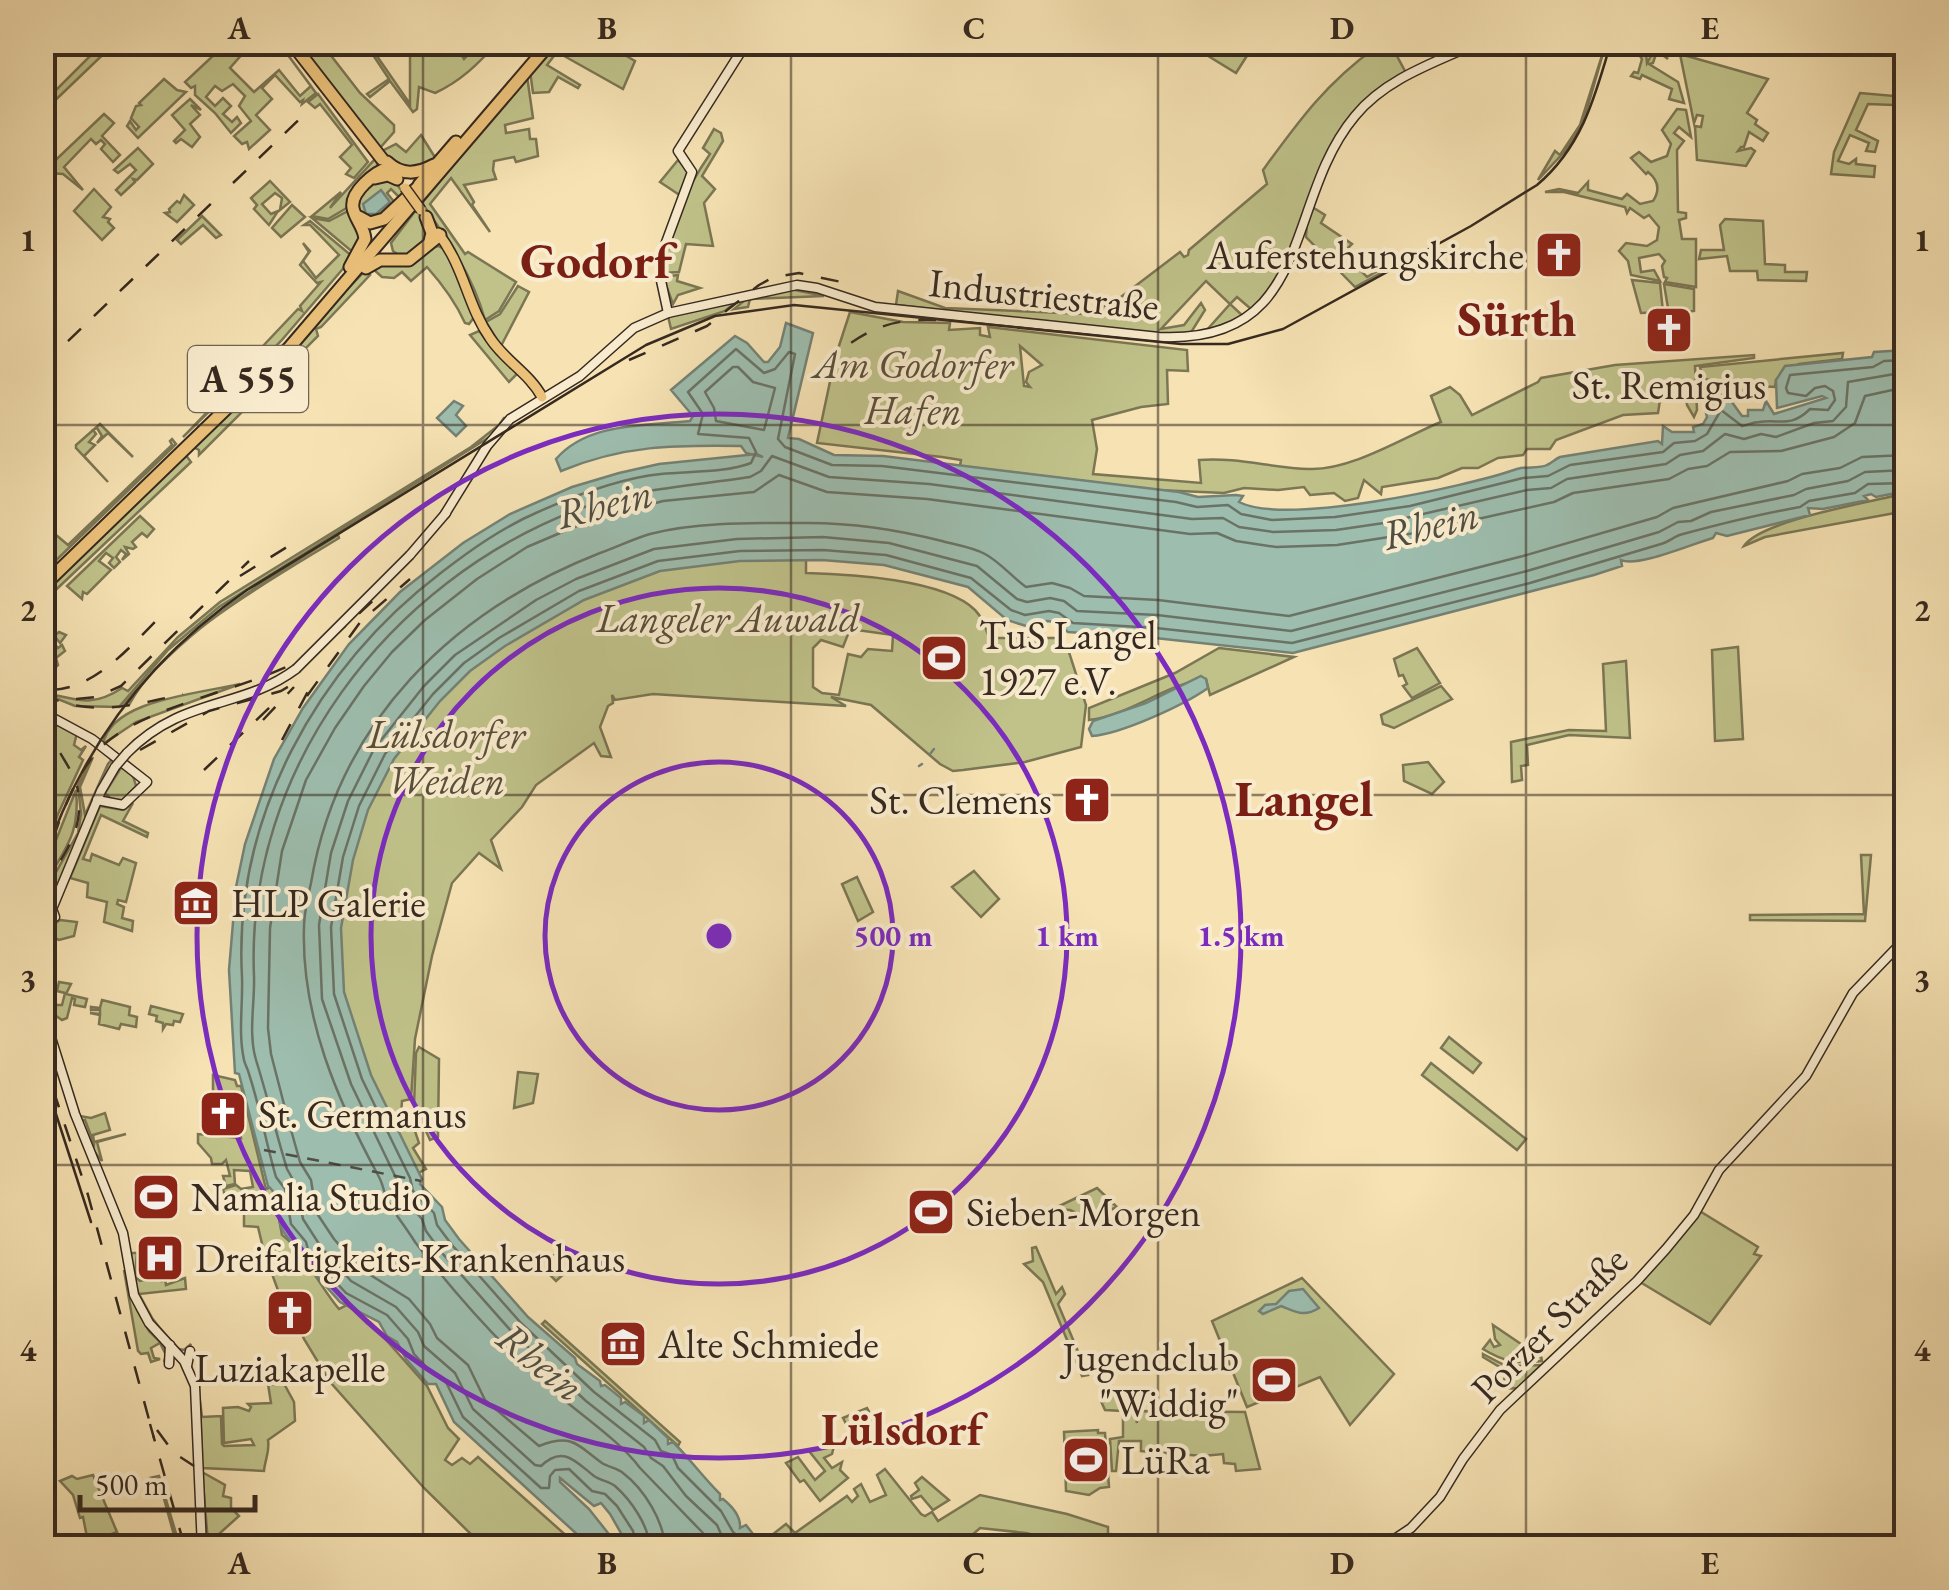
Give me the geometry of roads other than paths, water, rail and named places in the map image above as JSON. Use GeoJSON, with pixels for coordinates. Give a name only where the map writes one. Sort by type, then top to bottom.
{"type":"FeatureCollection","features":[{"type":"Feature","properties":{"kind":"highway"},"geometry":{"type":"LineString","coordinates":[[293,42],[394,176]]}},
{"type":"Feature","properties":{"kind":"highway"},"geometry":{"type":"LineString","coordinates":[[293,42],[389,164],[406,172],[420,172],[443,162]]}},
{"type":"Feature","properties":{"kind":"highway","name":"A 555"},"geometry":{"type":"LineString","coordinates":[[527,65],[541,42]]}},
{"type":"Feature","properties":{"kind":"highway","name":"A 555"},"geometry":{"type":"LineString","coordinates":[[192,439],[397,224],[443,162],[551,42]]}},
{"type":"Feature","properties":{"kind":"highway"},"geometry":{"type":"LineString","coordinates":[[355,213],[366,221],[377,222],[391,213],[394,176],[373,144]]}},
{"type":"Feature","properties":{"kind":"highway","name":"A 555"},"geometry":{"type":"LineString","coordinates":[[42,577],[192,439],[335,297],[360,263],[394,176],[443,162]]}},
{"type":"Feature","properties":{"kind":"highway"},"geometry":{"type":"LineString","coordinates":[[394,176],[383,175],[367,183],[354,198],[355,213],[365,238],[360,263],[386,258],[409,260],[433,241]]}},
{"type":"Feature","properties":{"kind":"highway"},"geometry":{"type":"LineString","coordinates":[[367,183],[394,176]]}},
{"type":"Feature","properties":{"kind":"highway"},"geometry":{"type":"LineString","coordinates":[[424,213],[433,241]]}},
{"type":"Feature","properties":{"kind":"highway"},"geometry":{"type":"LineString","coordinates":[[397,224],[388,245],[397,258],[412,256],[433,241]]}},
{"type":"Feature","properties":{"kind":"highway"},"geometry":{"type":"LineString","coordinates":[[433,241],[450,248]]}},
{"type":"Feature","properties":{"kind":"highway","name":"A 555"},"geometry":{"type":"LineString","coordinates":[[42,587],[177,453]]}},
{"type":"Feature","properties":{"kind":"main road"},"geometry":{"type":"LineString","coordinates":[[42,936],[48,920],[44,914],[52,910],[98,798],[127,753],[170,719],[258,690],[296,670],[445,514],[510,419],[542,395],[580,376],[630,331],[669,310],[661,256],[692,176],[689,164],[678,153],[747,42]]}},
{"type":"Feature","properties":{"kind":"main road","name":"Industriestraße"},"geometry":{"type":"LineString","coordinates":[[669,310],[797,286],[887,308],[1159,338],[1213,334],[1252,314],[1276,286],[1333,151],[1359,111],[1397,80],[1480,42]]}},
{"type":"Feature","properties":{"kind":"main road"},"geometry":{"type":"LineString","coordinates":[[394,176],[424,213]]}},
{"type":"Feature","properties":{"kind":"main road"},"geometry":{"type":"LineString","coordinates":[[450,248],[491,341],[542,395]]}},
{"type":"Feature","properties":{"kind":"main road"},"geometry":{"type":"LineString","coordinates":[[472,325],[478,314]]}},
{"type":"Feature","properties":{"kind":"main road"},"geometry":{"type":"LineString","coordinates":[[42,712],[89,737],[144,782],[123,805],[98,798]]}},
{"type":"Feature","properties":{"kind":"main road","name":"Porzer Straße"},"geometry":{"type":"LineString","coordinates":[[1381,1548],[1410,1528],[1440,1498],[1500,1410],[1638,1282],[1694,1214],[1719,1170],[1806,1076],[1853,993],[1906,938]]}},
{"type":"Feature","properties":{"kind":"main road"},"geometry":{"type":"LineString","coordinates":[[42,1009],[75,1114],[123,1232],[134,1295],[149,1324],[187,1366],[196,1390],[202,1548]]}},
{"type":"Feature","properties":{"kind":"main road"},"geometry":{"type":"LineString","coordinates":[[169,1364],[170,1345]]}},
{"type":"Feature","properties":{"kind":"main road"},"geometry":{"type":"LineString","coordinates":[[187,1366],[190,1350]]}},
{"type":"Feature","properties":{"kind":"water"},"geometry":{"type":"Polygon","coordinates":[[[381,190],[390,202],[376,214],[366,214],[363,204],[381,190]]]}},
{"type":"Feature","properties":{"kind":"water","name":"Rhein"},"geometry":{"type":"Polygon","coordinates":[[[786,323],[813,333],[788,438],[834,455],[883,456],[1198,497],[1236,495],[1243,496],[1239,502],[1262,508],[1295,510],[1419,494],[1521,468],[1544,466],[1560,457],[1658,441],[1662,444],[1663,426],[1672,432],[1694,432],[1693,427],[1703,424],[1707,417],[1700,390],[1703,382],[1718,383],[1742,416],[1748,416],[1748,410],[1763,410],[1766,401],[1774,414],[1826,398],[1777,408],[1776,380],[1785,366],[1906,350],[1906,491],[1876,497],[1871,494],[1864,496],[1868,500],[1823,509],[1808,508],[1810,515],[1727,536],[1716,533],[1713,538],[1652,558],[1621,560],[1622,566],[1594,575],[1293,653],[1068,632],[1047,621],[1026,626],[1007,620],[968,587],[884,565],[822,560],[740,561],[660,571],[584,600],[470,671],[440,701],[394,759],[368,810],[353,860],[341,928],[344,992],[371,1075],[422,1179],[420,1184],[442,1207],[445,1220],[459,1239],[528,1317],[577,1364],[621,1398],[621,1404],[625,1402],[644,1416],[644,1423],[649,1420],[668,1438],[668,1444],[673,1442],[720,1494],[720,1500],[733,1509],[740,1528],[746,1525],[763,1547],[629,1547],[601,1503],[594,1506],[560,1478],[619,1547],[591,1547],[454,1422],[436,1384],[428,1384],[379,1322],[340,1302],[299,1256],[283,1231],[239,1074],[235,1073],[229,970],[236,887],[245,844],[274,759],[303,708],[349,644],[400,592],[463,543],[510,514],[572,487],[659,464],[752,454],[741,446],[650,448],[606,456],[561,471],[556,459],[584,438],[601,432],[690,421],[693,416],[671,390],[735,336],[768,362],[780,347],[786,323]]]}},
{"type":"Feature","properties":{"kind":"water"},"geometry":{"type":"Polygon","coordinates":[[[454,401],[463,406],[456,415],[466,426],[456,436],[437,418],[454,401]]]}},
{"type":"Feature","properties":{"kind":"water"},"geometry":{"type":"Polygon","coordinates":[[[1201,676],[1208,688],[1184,702],[1135,724],[1092,736],[1089,729],[1093,721],[1146,703],[1201,676]]]}},
{"type":"Feature","properties":{"kind":"water"},"geometry":{"type":"Polygon","coordinates":[[[1303,1289],[1319,1308],[1304,1313],[1281,1306],[1263,1314],[1259,1311],[1265,1305],[1276,1304],[1289,1291],[1303,1289]]]}},
{"type":"Feature","properties":{"kind":"waterway"},"geometry":{"type":"LineString","coordinates":[[930,754],[934,749]]}},
{"type":"Feature","properties":{"kind":"tram line"},"geometry":{"type":"LineString","coordinates":[[42,866],[57,824],[97,746],[148,677],[211,617],[247,590],[646,345],[715,316],[794,305],[1181,344],[1228,344],[1283,329],[1471,226],[1537,185],[1576,138],[1611,42]]}},
{"type":"Feature","properties":{"kind":"tram line"},"geometry":{"type":"LineString","coordinates":[[42,1071],[91,1222]]}},
{"type":"Feature","properties":{"kind":"railway"},"geometry":{"type":"LineString","coordinates":[[233,183],[310,109]]}},
{"type":"Feature","properties":{"kind":"railway"},"geometry":{"type":"LineString","coordinates":[[42,366],[218,197]]}},
{"type":"Feature","properties":{"kind":"railway"},"geometry":{"type":"LineString","coordinates":[[629,360],[707,326],[774,277],[799,273],[846,283]]}},
{"type":"Feature","properties":{"kind":"railway"},"geometry":{"type":"LineString","coordinates":[[822,364],[874,330],[902,322],[936,320]]}},
{"type":"Feature","properties":{"kind":"railway"},"geometry":{"type":"LineString","coordinates":[[240,576],[287,547]]}},
{"type":"Feature","properties":{"kind":"railway"},"geometry":{"type":"LineString","coordinates":[[76,699],[96,697],[121,686],[249,561]]}},
{"type":"Feature","properties":{"kind":"railway"},"geometry":{"type":"LineString","coordinates":[[307,696],[361,621],[410,579]]}},
{"type":"Feature","properties":{"kind":"railway"},"geometry":{"type":"LineString","coordinates":[[302,657],[331,639],[377,597]]}},
{"type":"Feature","properties":{"kind":"railway"},"geometry":{"type":"LineString","coordinates":[[52,690],[84,682],[98,673],[161,616]]}},
{"type":"Feature","properties":{"kind":"railway"},"geometry":{"type":"LineString","coordinates":[[42,873],[77,781],[95,754],[114,737],[138,722],[262,677],[316,651]]}},
{"type":"Feature","properties":{"kind":"railway"},"geometry":{"type":"LineString","coordinates":[[140,750],[209,711],[281,691],[301,679]]}},
{"type":"Feature","properties":{"kind":"railway"},"geometry":{"type":"LineString","coordinates":[[282,740],[313,682]]}},
{"type":"Feature","properties":{"kind":"railway"},"geometry":{"type":"LineString","coordinates":[[263,720],[294,687]]}},
{"type":"Feature","properties":{"kind":"railway"},"geometry":{"type":"LineString","coordinates":[[42,694],[77,706],[95,707],[130,705],[183,694]]}},
{"type":"Feature","properties":{"kind":"railway"},"geometry":{"type":"LineString","coordinates":[[204,770],[270,707]]}},
{"type":"Feature","properties":{"kind":"railway"},"geometry":{"type":"LineString","coordinates":[[42,722],[75,778]]}},
{"type":"Feature","properties":{"kind":"railway"},"geometry":{"type":"LineString","coordinates":[[42,891],[76,830],[77,786]]}},
{"type":"Feature","properties":{"kind":"railway"},"geometry":{"type":"LineString","coordinates":[[42,1056],[88,1195],[154,1438]]}},
{"type":"Feature","properties":{"kind":"railway"},"geometry":{"type":"LineString","coordinates":[[150,1424],[185,1548]]}},
{"type":"Feature","properties":{"kind":"railway"},"geometry":{"type":"LineString","coordinates":[[157,1430],[174,1453],[194,1466]]}},
{"type":"Feature","properties":{"kind":"railway"},"geometry":{"type":"LineString","coordinates":[[1110,1533],[1112,1548]]}},
{"type":"Feature","properties":{"kind":"place","name":"Auferstehungskirche"},"geometry":{"type":"Point","coordinates":[1559,255]}},
{"type":"Feature","properties":{"kind":"place","name":"St. Remigius"},"geometry":{"type":"Point","coordinates":[1669,330]}},
{"type":"Feature","properties":{"kind":"place","name":"TuS Langel 1927 e.V."},"geometry":{"type":"Point","coordinates":[944,658]}},
{"type":"Feature","properties":{"kind":"place","name":"St. Clemens"},"geometry":{"type":"Point","coordinates":[1087,800]}},
{"type":"Feature","properties":{"kind":"place","name":"HLP Galerie"},"geometry":{"type":"Point","coordinates":[196,903]}},
{"type":"Feature","properties":{"kind":"place","name":"St. Germanus"},"geometry":{"type":"Point","coordinates":[223,1114]}},
{"type":"Feature","properties":{"kind":"place","name":"Namalia Studio"},"geometry":{"type":"Point","coordinates":[156,1197]}},
{"type":"Feature","properties":{"kind":"place","name":"Sieben-Morgen"},"geometry":{"type":"Point","coordinates":[931,1212]}},
{"type":"Feature","properties":{"kind":"place","name":"Dreifaltigkeits-Krankenhaus"},"geometry":{"type":"Point","coordinates":[160,1258]}},
{"type":"Feature","properties":{"kind":"place","name":"Luziakapelle"},"geometry":{"type":"Point","coordinates":[290,1313]}},
{"type":"Feature","properties":{"kind":"place","name":"Alte Schmiede"},"geometry":{"type":"Point","coordinates":[623,1344]}},
{"type":"Feature","properties":{"kind":"place","name":"Jugendclub \"Widdig\""},"geometry":{"type":"Point","coordinates":[1274,1380]}},
{"type":"Feature","properties":{"kind":"place","name":"LüRa"},"geometry":{"type":"Point","coordinates":[1086,1460]}},
{"type":"Feature","properties":{"kind":"district","name":"Godorf"},"geometry":{"type":"Point","coordinates":[596,260]}},
{"type":"Feature","properties":{"kind":"district","name":"Sürth"},"geometry":{"type":"Point","coordinates":[1517,318]}},
{"type":"Feature","properties":{"kind":"district","name":"Langel"},"geometry":{"type":"Point","coordinates":[1304,798]}},
{"type":"Feature","properties":{"kind":"district","name":"Lülsdorf"},"geometry":{"type":"Point","coordinates":[902,1429]}},
{"type":"Feature","properties":{"kind":"park label","name":"Am Godorfer Hafen"},"geometry":{"type":"Point","coordinates":[913,387]}},
{"type":"Feature","properties":{"kind":"park label","name":"Langeler Auwald"},"geometry":{"type":"Point","coordinates":[728,618]}},
{"type":"Feature","properties":{"kind":"park label","name":"Lülsdorfer Weiden"},"geometry":{"type":"Point","coordinates":[446,757]}}]}
